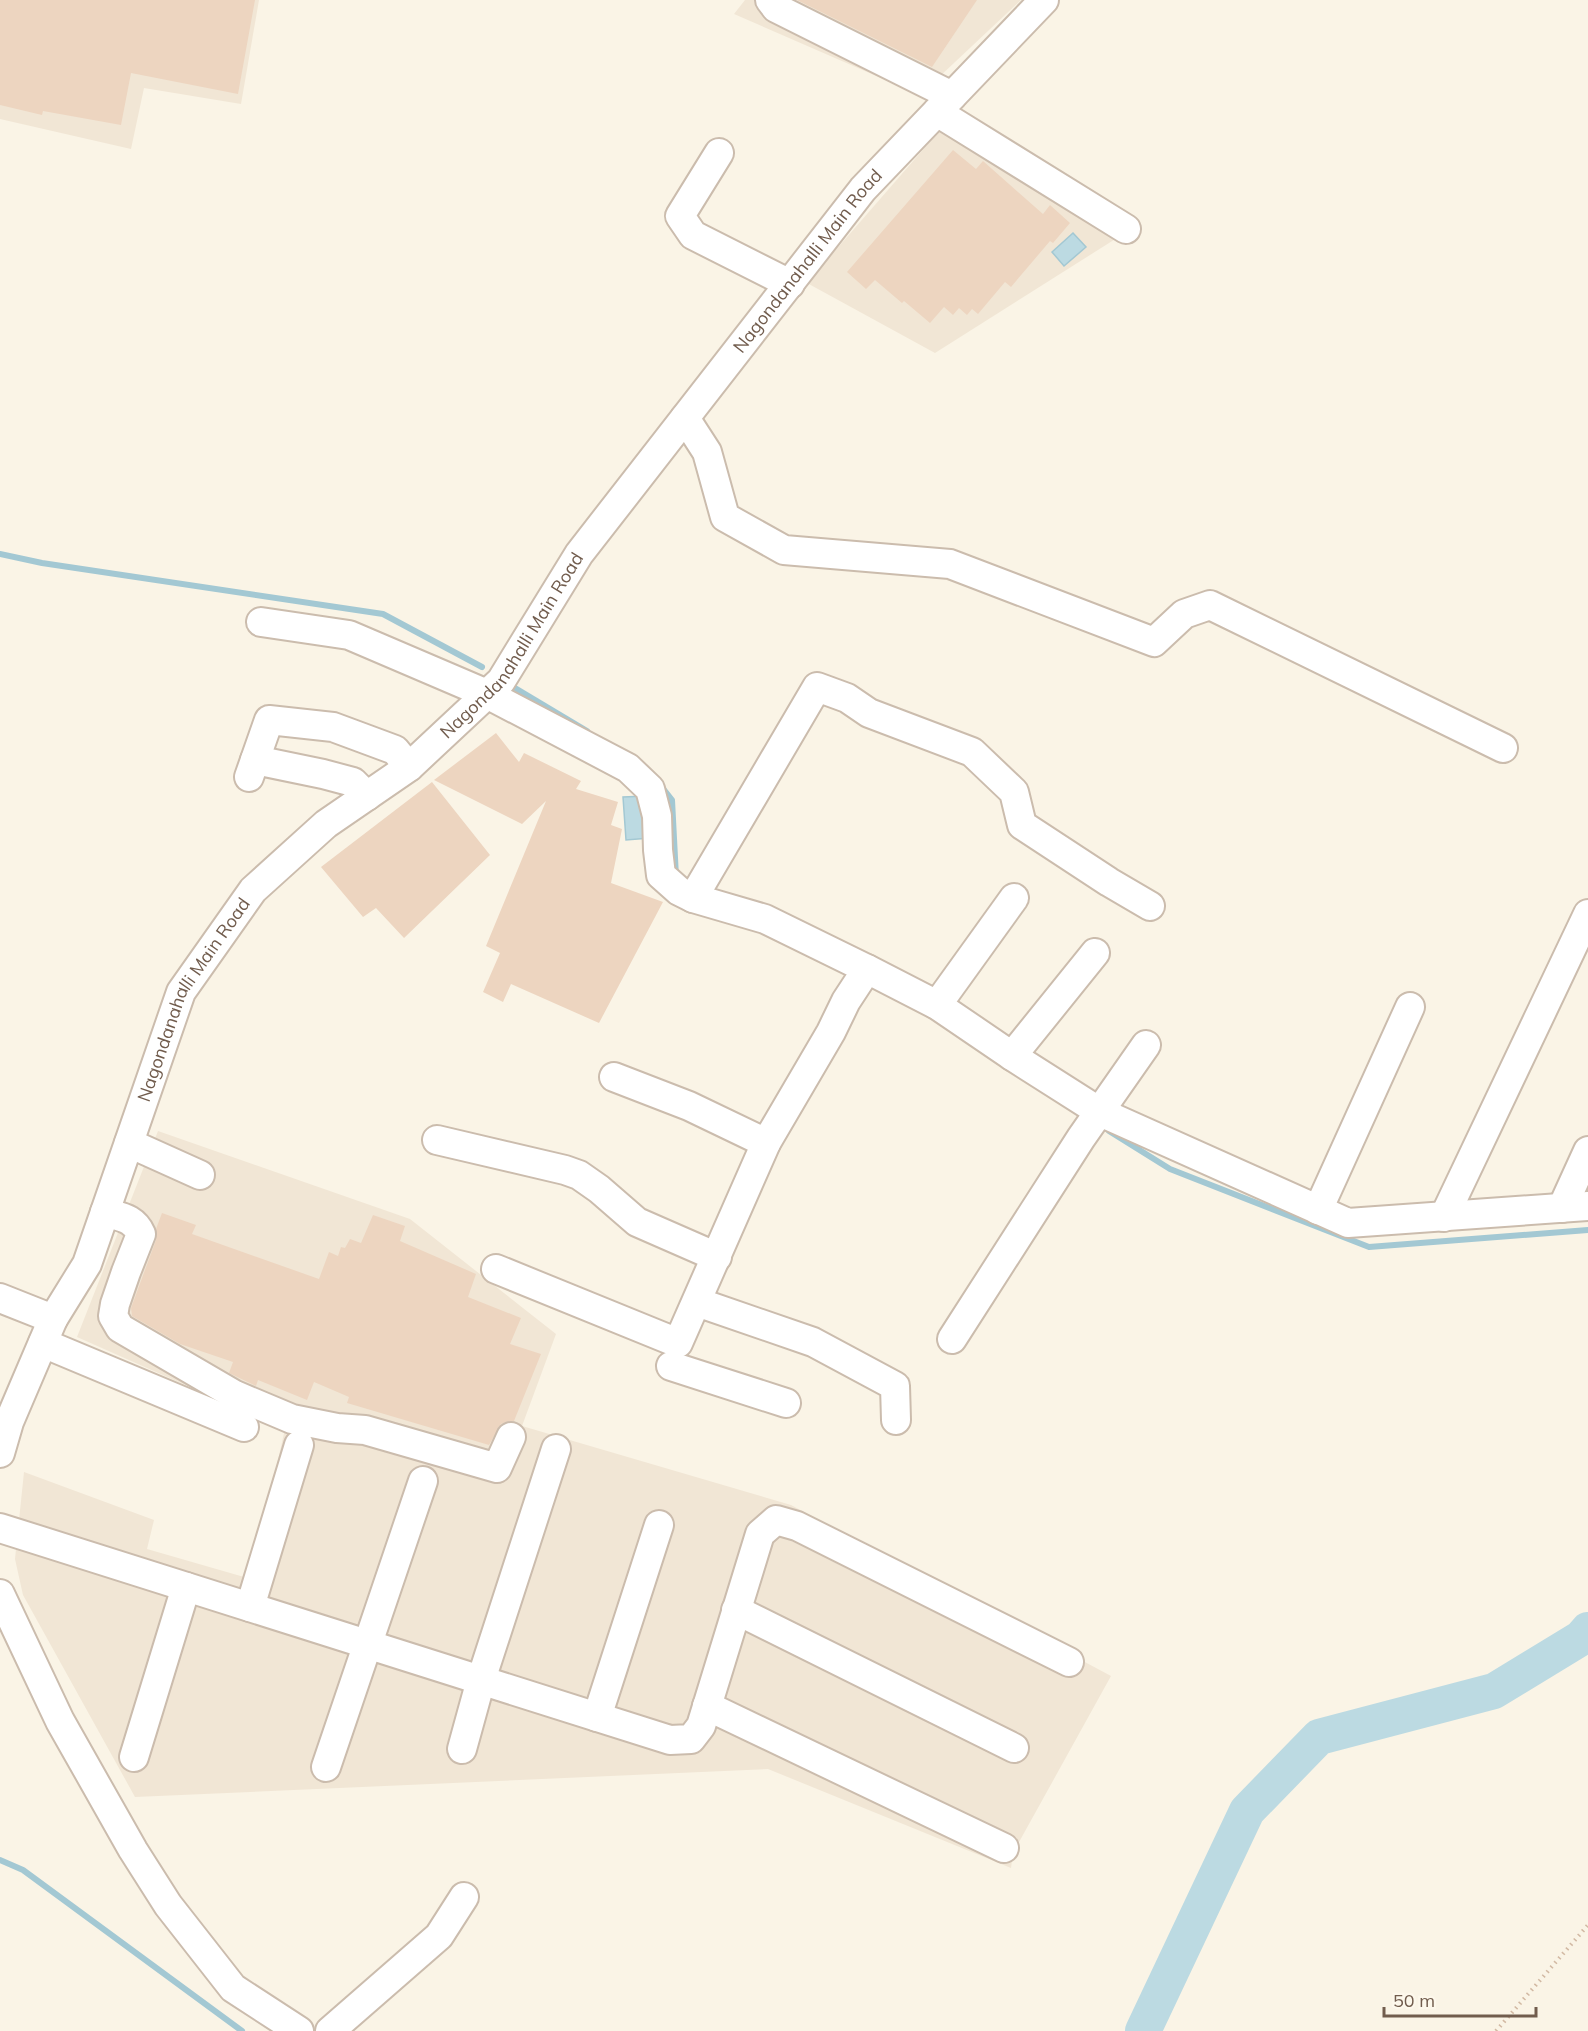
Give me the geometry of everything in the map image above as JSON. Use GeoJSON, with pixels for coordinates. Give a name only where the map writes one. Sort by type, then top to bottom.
{"type":"FeatureCollection","features":[{"type":"Feature","properties":{"kind":"street"},"geometry":{"type":"LineString","coordinates":[[770,0],[776,8],[945,104],[1126,229]]}},
{"type":"Feature","properties":{"kind":"street","name":"Nagondanahalli Main Road"},"geometry":{"type":"LineString","coordinates":[[0,1453],[9,1422],[48,1331],[87,1264],[180,992],[253,890],[326,824],[409,767],[501,681],[579,554],[863,189],[1044,0]]}},
{"type":"Feature","properties":{"kind":"street"},"geometry":{"type":"LineString","coordinates":[[719,153],[680,216],[693,235],[789,284]]}},
{"type":"Feature","properties":{"kind":"street"},"geometry":{"type":"LineString","coordinates":[[685,418],[707,453],[725,517],[784,550],[950,564],[1154,642],[1184,614],[1209,605],[1503,748]]}},
{"type":"Feature","properties":{"kind":"street"},"geometry":{"type":"LineString","coordinates":[[261,622],[349,635],[487,694],[628,768],[650,789],[657,816],[661,875],[679,891],[693,898],[765,919],[867,969],[937,1005],[1100,1112],[1348,1223],[1575,1207],[1588,1151]]}},
{"type":"Feature","properties":{"kind":"street"},"geometry":{"type":"LineString","coordinates":[[693,898],[817,687],[847,698],[869,713],[972,752],[1014,792],[1022,825],[1150,906]]}},
{"type":"Feature","properties":{"kind":"street"},"geometry":{"type":"LineString","coordinates":[[367,796],[353,783],[323,774],[252,769],[269,720],[333,727],[395,750],[409,767]]}},
{"type":"Feature","properties":{"kind":"street"},"geometry":{"type":"LineString","coordinates":[[937,1005],[1014,898]]}},
{"type":"Feature","properties":{"kind":"street"},"geometry":{"type":"LineString","coordinates":[[1444,1216],[1588,914]]}},
{"type":"Feature","properties":{"kind":"street"},"geometry":{"type":"LineString","coordinates":[[1012,1056],[1095,953]]}},
{"type":"Feature","properties":{"kind":"street"},"geometry":{"type":"LineString","coordinates":[[671,1365],[766,1143],[831,1032],[846,1001],[867,969]]}},
{"type":"Feature","properties":{"kind":"street"},"geometry":{"type":"LineString","coordinates":[[1318,1210],[1410,1007]]}},
{"type":"Feature","properties":{"kind":"street"},"geometry":{"type":"LineString","coordinates":[[952,1339],[1100,1112],[1146,1046]]}},
{"type":"Feature","properties":{"kind":"street"},"geometry":{"type":"LineString","coordinates":[[614,1077],[689,1106],[766,1143]]}},
{"type":"Feature","properties":{"kind":"street"},"geometry":{"type":"LineString","coordinates":[[437,1140],[579,1175],[637,1222],[717,1257]]}},
{"type":"Feature","properties":{"kind":"street"},"geometry":{"type":"LineString","coordinates":[[129,1143],[200,1174]]}},
{"type":"Feature","properties":{"kind":"street"},"geometry":{"type":"LineString","coordinates":[[105,1212],[130,1220],[141,1234],[115,1304],[113,1317],[120,1328],[235,1395],[292,1419],[364,1431],[497,1468],[511,1437]]}},
{"type":"Feature","properties":{"kind":"street"},"geometry":{"type":"LineString","coordinates":[[496,1269],[671,1365],[786,1403]]}},
{"type":"Feature","properties":{"kind":"street"},"geometry":{"type":"LineString","coordinates":[[0,1298],[48,1331],[244,1427]]}},
{"type":"Feature","properties":{"kind":"street"},"geometry":{"type":"LineString","coordinates":[[697,1302],[813,1342],[895,1386],[896,1420]]}},
{"type":"Feature","properties":{"kind":"street"},"geometry":{"type":"LineString","coordinates":[[250,1607],[299,1445]]}},
{"type":"Feature","properties":{"kind":"street"},"geometry":{"type":"LineString","coordinates":[[462,1749],[481,1680],[556,1449]]}},
{"type":"Feature","properties":{"kind":"street"},"geometry":{"type":"LineString","coordinates":[[326,1767],[423,1481]]}},
{"type":"Feature","properties":{"kind":"street"},"geometry":{"type":"LineString","coordinates":[[0,1528],[670,1740],[691,1739],[701,1726],[760,1534],[776,1520],[797,1526],[1069,1662]]}},
{"type":"Feature","properties":{"kind":"street"},"geometry":{"type":"LineString","coordinates":[[597,1717],[659,1525]]}},
{"type":"Feature","properties":{"kind":"street"},"geometry":{"type":"LineString","coordinates":[[134,1757],[186,1587]]}},
{"type":"Feature","properties":{"kind":"street"},"geometry":{"type":"LineString","coordinates":[[0,1594],[60,1721],[133,1850],[168,1905],[233,1988],[299,2031]]}},
{"type":"Feature","properties":{"kind":"street"},"geometry":{"type":"LineString","coordinates":[[736,1610],[1014,1748]]}},
{"type":"Feature","properties":{"kind":"street"},"geometry":{"type":"LineString","coordinates":[[707,1706],[1004,1848]]}},
{"type":"Feature","properties":{"kind":"street"},"geometry":{"type":"LineString","coordinates":[[330,2031],[438,1936],[464,1897]]}},
{"type":"Feature","properties":{"kind":"path"},"geometry":{"type":"LineString","coordinates":[[1496,2031],[1588,1924]]}},
{"type":"Feature","properties":{"kind":"shaded area"},"geometry":{"type":"Polygon","coordinates":[[[0,0],[259,0],[241,104],[144,88],[131,149],[0,119],[0,0]]]}},
{"type":"Feature","properties":{"kind":"shaded area"},"geometry":{"type":"Polygon","coordinates":[[[745,0],[1021,0],[920,95],[734,14],[745,0]]]}},
{"type":"Feature","properties":{"kind":"shaded area"},"geometry":{"type":"Polygon","coordinates":[[[941,129],[1128,231],[935,353],[807,283],[941,129]]]}},
{"type":"Feature","properties":{"kind":"shaded area"},"geometry":{"type":"Polygon","coordinates":[[[158,1131],[410,1219],[556,1334],[522,1426],[791,1505],[1111,1676],[1013,1853],[1011,1868],[768,1769],[135,1797],[23,1595],[15,1559],[24,1472],[154,1520],[147,1549],[251,1579],[285,1429],[77,1337],[158,1131]]]}},
{"type":"Feature","properties":{"kind":"water"},"geometry":{"type":"Polygon","coordinates":[[[1073,233],[1086,247],[1064,266],[1052,252],[1073,233]]]}},
{"type":"Feature","properties":{"kind":"water"},"geometry":{"type":"Polygon","coordinates":[[[647,796],[650,838],[626,840],[623,797],[647,796]]]}},
{"type":"Feature","properties":{"kind":"building"},"geometry":{"type":"Polygon","coordinates":[[[0,0],[255,0],[238,94],[131,73],[121,125],[43,111],[42,115],[0,105],[0,0]]]}},
{"type":"Feature","properties":{"kind":"building"},"geometry":{"type":"Polygon","coordinates":[[[797,0],[977,0],[932,67],[797,0]]]}},
{"type":"Feature","properties":{"kind":"building"},"geometry":{"type":"Polygon","coordinates":[[[953,150],[976,169],[983,161],[1043,214],[1050,205],[1070,223],[1053,243],[1050,241],[1011,287],[1005,282],[978,314],[972,309],[967,315],[959,308],[953,315],[944,307],[930,323],[875,280],[866,289],[847,272],[953,150]]]}},
{"type":"Feature","properties":{"kind":"building"},"geometry":{"type":"Polygon","coordinates":[[[496,733],[519,762],[524,753],[581,781],[576,789],[618,802],[611,825],[622,829],[611,883],[663,902],[599,1023],[511,984],[503,1002],[483,992],[500,953],[486,946],[546,801],[522,824],[434,780],[496,733]]]}},
{"type":"Feature","properties":{"kind":"building"},"geometry":{"type":"Polygon","coordinates":[[[432,782],[490,855],[404,938],[376,908],[363,917],[321,867],[432,782]]]}},
{"type":"Feature","properties":{"kind":"building"},"geometry":{"type":"Polygon","coordinates":[[[162,1213],[196,1225],[192,1234],[319,1279],[329,1252],[338,1256],[341,1247],[345,1248],[350,1239],[361,1243],[373,1215],[405,1226],[400,1241],[476,1274],[468,1297],[521,1318],[510,1344],[541,1354],[514,1421],[501,1424],[489,1445],[347,1403],[349,1397],[314,1382],[307,1400],[258,1380],[256,1386],[229,1373],[233,1362],[180,1344],[132,1316],[131,1308],[156,1240],[156,1229],[162,1213]]]}},
{"type":"Feature","properties":{"kind":"waterway"},"geometry":{"type":"LineString","coordinates":[[0,554],[42,563],[383,614],[482,667]]}},
{"type":"Feature","properties":{"kind":"waterway"},"geometry":{"type":"LineString","coordinates":[[510,685],[587,731]]}},
{"type":"Feature","properties":{"kind":"waterway"},"geometry":{"type":"LineString","coordinates":[[661,786],[672,800],[676,877]]}},
{"type":"Feature","properties":{"kind":"waterway"},"geometry":{"type":"LineString","coordinates":[[1109,1131],[1170,1169],[1369,1247],[1588,1230]]}},
{"type":"Feature","properties":{"kind":"waterway"},"geometry":{"type":"LineString","coordinates":[[1143,2031],[1247,1811],[1319,1737],[1494,1691],[1581,1638],[1588,1630]]}},
{"type":"Feature","properties":{"kind":"waterway"},"geometry":{"type":"LineString","coordinates":[[0,1860],[23,1870],[242,2031]]}}]}
